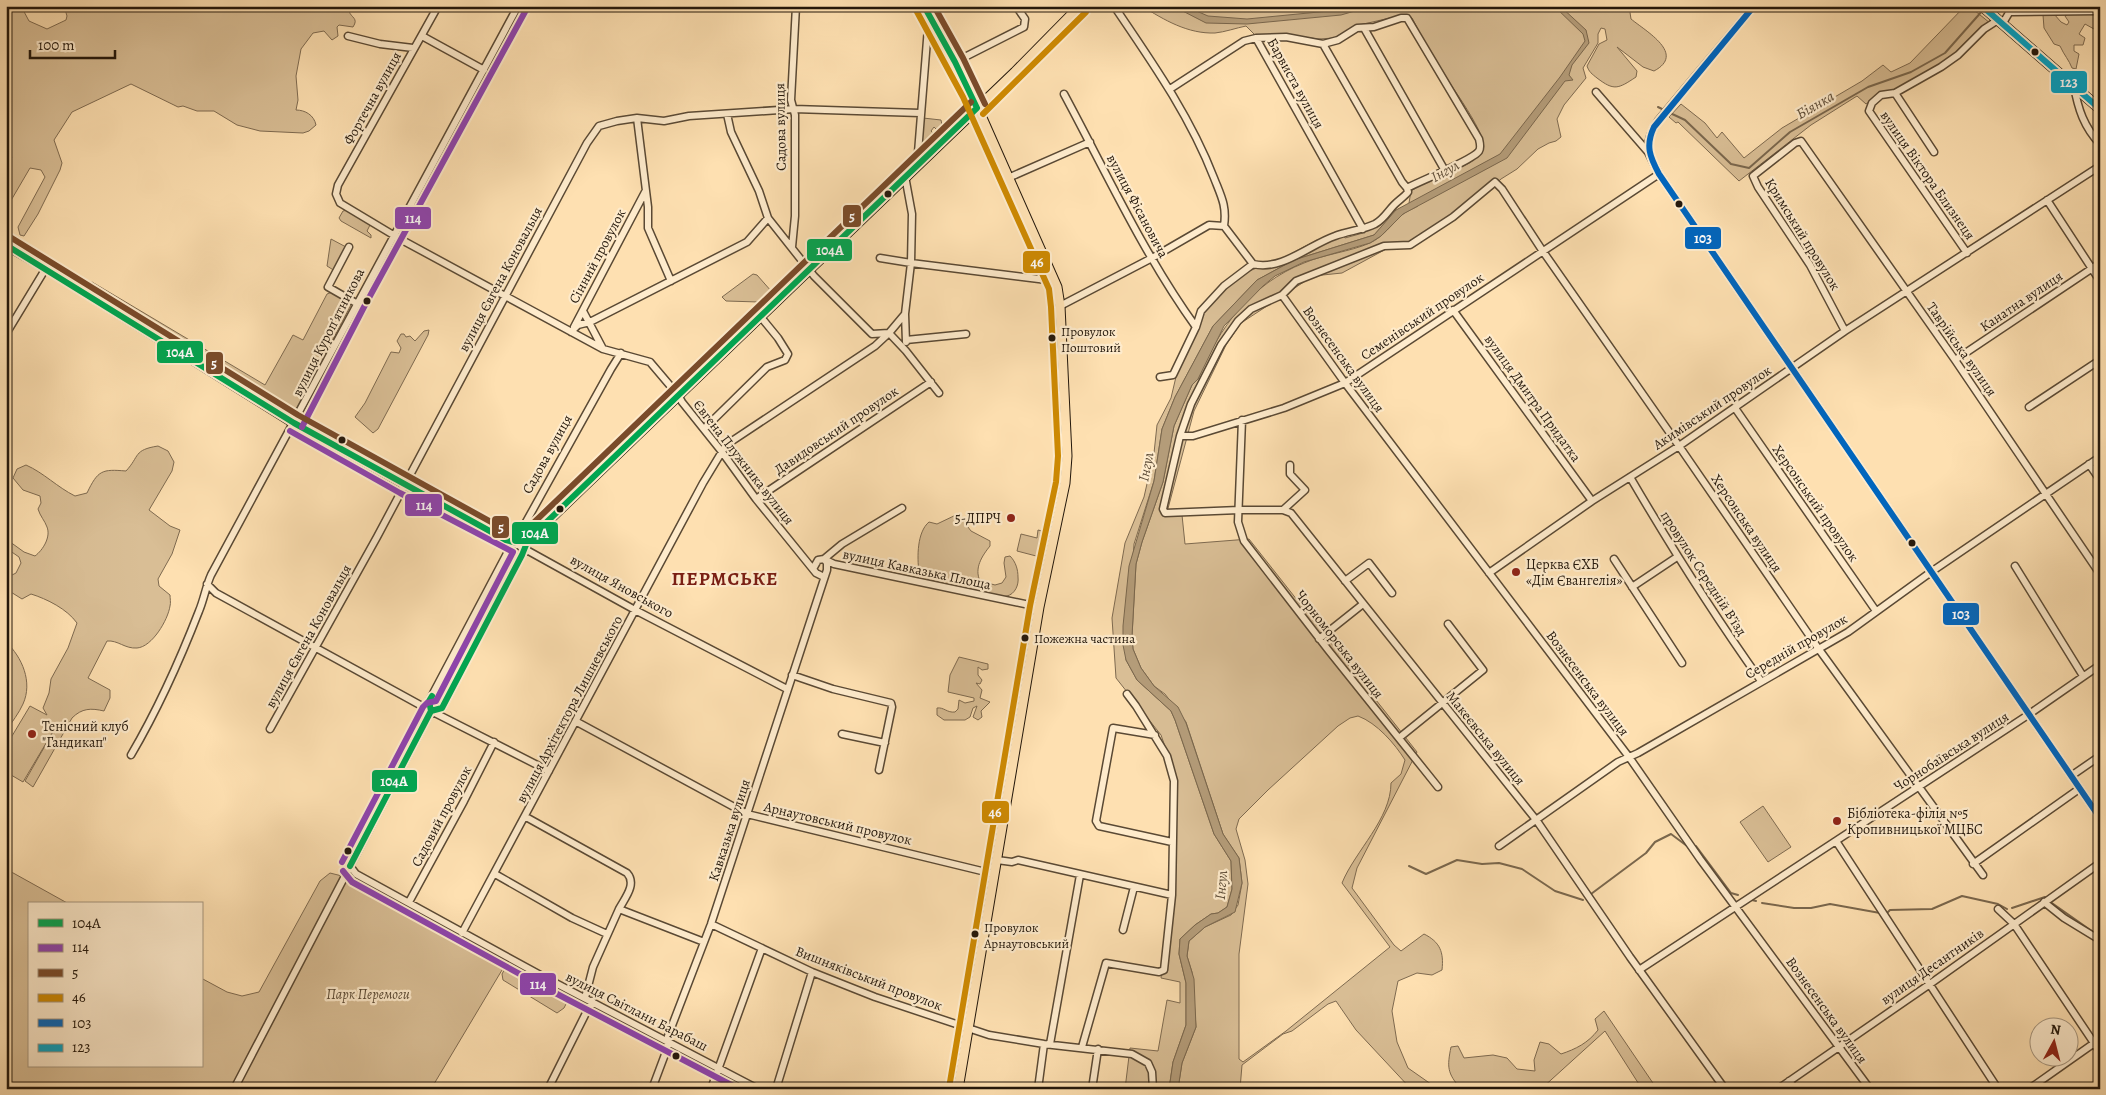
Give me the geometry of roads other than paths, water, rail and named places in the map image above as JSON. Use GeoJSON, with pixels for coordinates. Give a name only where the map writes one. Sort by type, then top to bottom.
{"type":"FeatureCollection","features":[{"type":"Feature","properties":{"kind":"main road"},"geometry":{"type":"LineString","coordinates":[[924,6],[955,62],[977,108],[1055,281],[1060,306],[1067,456],[1065,483],[1039,608],[958,1089]]}},
{"type":"Feature","properties":{"kind":"main road","name":"Садова вулиця"},"geometry":{"type":"LineString","coordinates":[[526,544],[916,165],[1015,72],[1080,6]]}},
{"type":"Feature","properties":{"kind":"main road"},"geometry":{"type":"LineString","coordinates":[[1982,6],[2100,109]]}},
{"type":"Feature","properties":{"kind":"main road"},"geometry":{"type":"LineString","coordinates":[[6,245],[294,423],[404,485],[513,542],[526,544]]}},
{"type":"Feature","properties":{"kind":"street","name":"Фортечна вулиця"},"geometry":{"type":"LineString","coordinates":[[340,204],[336,194],[338,185],[438,6]]}},
{"type":"Feature","properties":{"kind":"street","name":"вулиця Куропʼятникова"},"geometry":{"type":"LineString","coordinates":[[131,755],[179,659],[200,610],[207,584],[356,303],[518,6]]}},
{"type":"Feature","properties":{"kind":"street","name":"Садова вулиця"},"geometry":{"type":"LineString","coordinates":[[792,247],[795,216],[794,109],[791,100],[796,6]]}},
{"type":"Feature","properties":{"kind":"street"},"geometry":{"type":"LineString","coordinates":[[955,62],[1024,27],[1025,19],[1016,6]]}},
{"type":"Feature","properties":{"kind":"street"},"geometry":{"type":"LineString","coordinates":[[1114,6],[1170,89],[1202,147],[1226,212],[1224,226],[1253,264],[1258,265],[1284,261],[1318,243],[1376,223],[1388,214],[1393,206],[1408,192],[1323,44]]}},
{"type":"Feature","properties":{"kind":"street"},"geometry":{"type":"LineString","coordinates":[[1648,152],[1650,135],[1658,121],[1754,6]]}},
{"type":"Feature","properties":{"kind":"street"},"geometry":{"type":"LineString","coordinates":[[1895,93],[1958,55],[1984,29],[2013,9],[2100,11]]}},
{"type":"Feature","properties":{"kind":"street"},"geometry":{"type":"LineString","coordinates":[[916,165],[929,15]]}},
{"type":"Feature","properties":{"kind":"street"},"geometry":{"type":"LineString","coordinates":[[1256,38],[1286,37],[1323,44],[1338,40],[1357,28],[1374,27],[1401,18],[1407,18],[1479,140],[1480,146],[1479,151],[1462,163],[1407,188]]}},
{"type":"Feature","properties":{"kind":"street"},"geometry":{"type":"LineString","coordinates":[[1364,28],[1444,170]]}},
{"type":"Feature","properties":{"kind":"street"},"geometry":{"type":"LineString","coordinates":[[348,36],[380,44],[413,48]]}},
{"type":"Feature","properties":{"kind":"street"},"geometry":{"type":"LineString","coordinates":[[422,36],[484,70]]}},
{"type":"Feature","properties":{"kind":"street","name":"Барвиста вулиця"},"geometry":{"type":"LineString","coordinates":[[1170,89],[1244,41],[1256,38],[1363,229]]}},
{"type":"Feature","properties":{"kind":"street"},"geometry":{"type":"LineString","coordinates":[[2074,86],[2083,121],[2100,144]]}},
{"type":"Feature","properties":{"kind":"street"},"geometry":{"type":"LineString","coordinates":[[1596,92],[1648,152],[1659,174],[2100,818]]}},
{"type":"Feature","properties":{"kind":"street","name":"вулиця Віктора Близнеця"},"geometry":{"type":"LineString","coordinates":[[1934,152],[1895,93],[1881,95],[1872,103],[1869,111],[1967,253]]}},
{"type":"Feature","properties":{"kind":"street","name":"вулиця Фісановича"},"geometry":{"type":"LineString","coordinates":[[1064,94],[1152,258],[1174,296],[1196,327]]}},
{"type":"Feature","properties":{"kind":"street","name":"вулиця Євгена Коновальця"},"geometry":{"type":"LineString","coordinates":[[270,729],[316,648],[587,143],[599,126],[617,120],[637,118],[664,121],[689,116],[794,109],[920,113]]}},
{"type":"Feature","properties":{"kind":"street"},"geometry":{"type":"LineString","coordinates":[[727,114],[731,132],[759,191],[768,218],[809,269],[872,334],[875,346]]}},
{"type":"Feature","properties":{"kind":"street"},"geometry":{"type":"LineString","coordinates":[[637,118],[648,207],[648,228],[671,281]]}},
{"type":"Feature","properties":{"kind":"street","name":"Таврійська вулиця"},"geometry":{"type":"LineString","coordinates":[[1753,176],[1800,140],[1955,360],[2100,574]]}},
{"type":"Feature","properties":{"kind":"street"},"geometry":{"type":"LineString","coordinates":[[1008,178],[1090,142]]}},
{"type":"Feature","properties":{"kind":"street","name":"Акимівський провулок"},"geometry":{"type":"LineString","coordinates":[[1489,573],[1592,501],[1735,408],[1845,331],[2100,166]]}},
{"type":"Feature","properties":{"kind":"street","name":"Семенівський провулок"},"geometry":{"type":"LineString","coordinates":[[1180,436],[1193,436],[1284,408],[1345,383],[1542,250],[1659,174]]}},
{"type":"Feature","properties":{"kind":"street"},"geometry":{"type":"LineString","coordinates":[[905,176],[912,214],[911,263],[905,314],[906,350]]}},
{"type":"Feature","properties":{"kind":"street","name":"Кримський провулок"},"geometry":{"type":"LineString","coordinates":[[1753,176],[1758,187],[1810,265],[1845,331]]}},
{"type":"Feature","properties":{"kind":"street","name":"Херсонська вулиця"},"geometry":{"type":"LineString","coordinates":[[1282,295],[1296,281],[1340,262],[1384,246],[1410,245],[1453,216],[1495,182],[1502,188],[1542,250],[1818,648],[1973,864],[1983,875]]}},
{"type":"Feature","properties":{"kind":"street","name":"Сінний провулок"},"geometry":{"type":"LineString","coordinates":[[571,332],[645,192]]}},
{"type":"Feature","properties":{"kind":"street"},"geometry":{"type":"LineString","coordinates":[[2047,200],[2100,281]]}},
{"type":"Feature","properties":{"kind":"street","name":"Євгена Плужника вулиця"},"geometry":{"type":"LineString","coordinates":[[340,204],[393,235],[604,349],[650,362],[678,395],[756,499],[813,569]]}},
{"type":"Feature","properties":{"kind":"street"},"geometry":{"type":"LineString","coordinates":[[571,332],[578,325],[590,322],[747,242],[768,218]]}},
{"type":"Feature","properties":{"kind":"street"},"geometry":{"type":"LineString","coordinates":[[1060,306],[1152,258],[1209,225],[1224,226]]}},
{"type":"Feature","properties":{"kind":"street"},"geometry":{"type":"LineString","coordinates":[[349,247],[328,287],[356,303]]}},
{"type":"Feature","properties":{"kind":"street"},"geometry":{"type":"LineString","coordinates":[[880,258],[1055,281]]}},
{"type":"Feature","properties":{"kind":"street","name":"Канатна вулиця"},"geometry":{"type":"LineString","coordinates":[[1955,360],[2100,263]]}},
{"type":"Feature","properties":{"kind":"street"},"geometry":{"type":"LineString","coordinates":[[1160,377],[1173,375],[1196,327],[1201,311],[1224,286],[1253,264]]}},
{"type":"Feature","properties":{"kind":"street"},"geometry":{"type":"LineString","coordinates":[[6,334],[46,268]]}},
{"type":"Feature","properties":{"kind":"street"},"geometry":{"type":"LineString","coordinates":[[1282,295],[1251,309],[1238,321],[1221,345],[1191,404],[1180,436],[1162,509],[1165,513],[1283,510],[1305,490],[1290,474],[1290,466]]}},
{"type":"Feature","properties":{"kind":"street","name":"Вознесенська вулиця"},"geometry":{"type":"LineString","coordinates":[[1282,295],[1345,383],[1628,757],[1870,1089]]}},
{"type":"Feature","properties":{"kind":"street","name":"вулиця Дмитра Придатка"},"geometry":{"type":"LineString","coordinates":[[1453,310],[1592,501]]}},
{"type":"Feature","properties":{"kind":"street"},"geometry":{"type":"LineString","coordinates":[[582,311],[590,322],[597,340],[604,349]]}},
{"type":"Feature","properties":{"kind":"street","name":"вулиця Архітектора Лишневського"},"geometry":{"type":"LineString","coordinates":[[462,933],[726,445],[875,346],[905,314]]}},
{"type":"Feature","properties":{"kind":"street"},"geometry":{"type":"LineString","coordinates":[[704,429],[767,367],[786,360],[788,354],[760,316]]}},
{"type":"Feature","properties":{"kind":"street"},"geometry":{"type":"LineString","coordinates":[[872,334],[889,333],[906,350],[939,393]]}},
{"type":"Feature","properties":{"kind":"street"},"geometry":{"type":"LineString","coordinates":[[906,340],[966,334]]}},
{"type":"Feature","properties":{"kind":"street","name":"Садова вулиця"},"geometry":{"type":"LineString","coordinates":[[234,1089],[431,711],[430,702],[513,542],[621,354]]}},
{"type":"Feature","properties":{"kind":"street"},"geometry":{"type":"LineString","coordinates":[[2029,407],[2100,360]]}},
{"type":"Feature","properties":{"kind":"street","name":"Давидовський провулок"},"geometry":{"type":"LineString","coordinates":[[756,499],[931,382]]}},
{"type":"Feature","properties":{"kind":"street","name":"Херсонський провулок"},"geometry":{"type":"LineString","coordinates":[[1735,408],[1876,611]]}},
{"type":"Feature","properties":{"kind":"street","name":"Чорноморська вулиця"},"geometry":{"type":"LineString","coordinates":[[1242,420],[1238,522],[1244,541],[1319,639],[1438,787]]}},
{"type":"Feature","properties":{"kind":"street","name":"Середній провулок"},"geometry":{"type":"LineString","coordinates":[[1499,846],[1618,762],[1848,632],[1931,572],[2100,458]]}},
{"type":"Feature","properties":{"kind":"street"},"geometry":{"type":"LineString","coordinates":[[2089,464],[2100,480]]}},
{"type":"Feature","properties":{"kind":"street","name":"провулок Середній Вʼїзд"},"geometry":{"type":"LineString","coordinates":[[1630,477],[1677,557],[1721,625],[1762,681]]}},
{"type":"Feature","properties":{"kind":"street","name":"вулиця Кавказька Площа"},"geometry":{"type":"LineString","coordinates":[[902,508],[842,544],[824,559],[834,564],[1039,608]]}},
{"type":"Feature","properties":{"kind":"street","name":"Макеєвська вулиця"},"geometry":{"type":"LineString","coordinates":[[1283,510],[1291,513],[1537,821],[1639,970],[1725,1089]]}},
{"type":"Feature","properties":{"kind":"street","name":"Садова вулиця"},"geometry":{"type":"LineString","coordinates":[[431,711],[442,708],[526,544]]}},
{"type":"Feature","properties":{"kind":"street","name":"вулиця Яновського"},"geometry":{"type":"LineString","coordinates":[[526,544],[636,610],[787,689]]}},
{"type":"Feature","properties":{"kind":"street"},"geometry":{"type":"LineString","coordinates":[[1632,587],[1677,557]]}},
{"type":"Feature","properties":{"kind":"street"},"geometry":{"type":"LineString","coordinates":[[828,568],[824,559],[816,562],[813,569],[818,575],[824,577],[828,568],[834,564]]}},
{"type":"Feature","properties":{"kind":"street"},"geometry":{"type":"LineString","coordinates":[[1614,559],[1682,663]]}},
{"type":"Feature","properties":{"kind":"street"},"geometry":{"type":"LineString","coordinates":[[1345,581],[1369,563],[1392,593]]}},
{"type":"Feature","properties":{"kind":"street"},"geometry":{"type":"LineString","coordinates":[[2015,566],[2083,676]]}},
{"type":"Feature","properties":{"kind":"street","name":"Кавказька вулиця"},"geometry":{"type":"LineString","coordinates":[[652,1089],[667,1049],[668,1036],[711,924],[824,577]]}},
{"type":"Feature","properties":{"kind":"street"},"geometry":{"type":"LineString","coordinates":[[207,584],[216,593],[316,648],[431,711],[549,772]]}},
{"type":"Feature","properties":{"kind":"street"},"geometry":{"type":"LineString","coordinates":[[1319,639],[1363,604]]}},
{"type":"Feature","properties":{"kind":"street"},"geometry":{"type":"LineString","coordinates":[[1399,738],[1483,670],[1448,624]]}},
{"type":"Feature","properties":{"kind":"street","name":"Чорнобаївська вулиця"},"geometry":{"type":"LineString","coordinates":[[1639,970],[2028,715],[2100,665]]}},
{"type":"Feature","properties":{"kind":"street"},"geometry":{"type":"LineString","coordinates":[[792,675],[890,703],[892,707],[879,770]]}},
{"type":"Feature","properties":{"kind":"street"},"geometry":{"type":"LineString","coordinates":[[1082,1047],[1106,963],[1159,972],[1164,970],[1172,895],[1174,780],[1166,756],[1155,735],[1126,694]]}},
{"type":"Feature","properties":{"kind":"street","name":"Арнаутовський провулок"},"geometry":{"type":"LineString","coordinates":[[577,722],[747,814],[994,874]]}},
{"type":"Feature","properties":{"kind":"street"},"geometry":{"type":"LineString","coordinates":[[1155,735],[1113,728],[1096,822],[1100,826],[1172,842]]}},
{"type":"Feature","properties":{"kind":"street"},"geometry":{"type":"LineString","coordinates":[[842,734],[885,743]]}},
{"type":"Feature","properties":{"kind":"street","name":"Садовий провулок"},"geometry":{"type":"LineString","coordinates":[[409,902],[494,742]]}},
{"type":"Feature","properties":{"kind":"street"},"geometry":{"type":"LineString","coordinates":[[2071,776],[2100,756]]}},
{"type":"Feature","properties":{"kind":"street"},"geometry":{"type":"LineString","coordinates":[[1973,864],[2079,789]]}},
{"type":"Feature","properties":{"kind":"street"},"geometry":{"type":"LineString","coordinates":[[526,817],[627,873],[631,877],[632,882],[593,967],[589,1000],[548,1089]]}},
{"type":"Feature","properties":{"kind":"street"},"geometry":{"type":"LineString","coordinates":[[1836,841],[1998,1089]]}},
{"type":"Feature","properties":{"kind":"street"},"geometry":{"type":"LineString","coordinates":[[997,860],[1012,862],[1018,860],[1172,895]]}},
{"type":"Feature","properties":{"kind":"street","name":"вулиця Десантників"},"geometry":{"type":"LineString","coordinates":[[1778,1089],[2100,863]]}},
{"type":"Feature","properties":{"kind":"street","name":"вулиця Світлани Барабаш"},"geometry":{"type":"LineString","coordinates":[[350,866],[356,874],[462,933],[758,1089]]}},
{"type":"Feature","properties":{"kind":"street"},"geometry":{"type":"LineString","coordinates":[[495,874],[572,918],[608,934]]}},
{"type":"Feature","properties":{"kind":"street"},"geometry":{"type":"LineString","coordinates":[[1038,1089],[1080,875]]}},
{"type":"Feature","properties":{"kind":"street"},"geometry":{"type":"LineString","coordinates":[[1124,930],[1134,887]]}},
{"type":"Feature","properties":{"kind":"street"},"geometry":{"type":"LineString","coordinates":[[2044,902],[2064,918],[2100,940]]}},
{"type":"Feature","properties":{"kind":"street"},"geometry":{"type":"LineString","coordinates":[[619,909],[704,942]]}},
{"type":"Feature","properties":{"kind":"street"},"geometry":{"type":"LineString","coordinates":[[1998,909],[2014,924],[2097,1041],[2100,1052]]}},
{"type":"Feature","properties":{"kind":"street","name":"Вишняківський провулок"},"geometry":{"type":"LineString","coordinates":[[711,924],[812,972],[875,997],[988,1035],[1132,1054],[1148,1063],[1152,1072],[1153,1089]]}},
{"type":"Feature","properties":{"kind":"street"},"geometry":{"type":"LineString","coordinates":[[711,1089],[762,948]]}},
{"type":"Feature","properties":{"kind":"street"},"geometry":{"type":"LineString","coordinates":[[776,1089],[812,972]]}},
{"type":"Feature","properties":{"kind":"street"},"geometry":{"type":"LineString","coordinates":[[2029,1089],[2097,1041]]}},
{"type":"Feature","properties":{"kind":"street"},"geometry":{"type":"LineString","coordinates":[[1092,1089],[1098,1049]]}},
{"type":"Feature","properties":{"kind":"street"},"geometry":{"type":"LineString","coordinates":[[1789,1081],[1794,1089]]}},
{"type":"Feature","properties":{"kind":"waterway","name":"Біянка"},"geometry":{"type":"LineString","coordinates":[[1668,112],[1685,120],[1731,164],[1749,168],[1790,132],[1868,87],[1911,72],[1945,53],[1983,10]]}},
{"type":"Feature","properties":{"kind":"waterway","name":"Біянка"},"geometry":{"type":"LineString","coordinates":[[1658,107],[1664,110]]}},
{"type":"Feature","properties":{"kind":"waterway"},"geometry":{"type":"LineString","coordinates":[[1591,894],[1646,853],[1655,842],[1671,834],[1687,846]]}},
{"type":"Feature","properties":{"kind":"waterway"},"geometry":{"type":"LineString","coordinates":[[1696,846],[1731,893],[1738,895]]}},
{"type":"Feature","properties":{"kind":"waterway"},"geometry":{"type":"LineString","coordinates":[[1409,866],[1426,874],[1457,860],[1482,864],[1499,863],[1522,869],[1555,891],[1583,900]]}},
{"type":"Feature","properties":{"kind":"waterway"},"geometry":{"type":"LineString","coordinates":[[1887,913],[1890,910],[1932,909],[1962,896],[1998,904],[2007,909]]}},
{"type":"Feature","properties":{"kind":"waterway"},"geometry":{"type":"LineString","coordinates":[[2012,908],[2045,897]]}},
{"type":"Feature","properties":{"kind":"waterway"},"geometry":{"type":"LineString","coordinates":[[1752,900],[1756,901]]}},
{"type":"Feature","properties":{"kind":"waterway"},"geometry":{"type":"LineString","coordinates":[[2049,901],[2096,934]]}},
{"type":"Feature","properties":{"kind":"waterway"},"geometry":{"type":"LineString","coordinates":[[1762,903],[1794,908],[1811,908],[1830,904],[1880,913]]}},
{"type":"Feature","properties":{"kind":"place","name":"Провулок Поштовий"},"geometry":{"type":"Point","coordinates":[1052,338]}},
{"type":"Feature","properties":{"kind":"place","name":"5-ДПРЧ"},"geometry":{"type":"Point","coordinates":[1011,518]}},
{"type":"Feature","properties":{"kind":"place","name":"Церква ЄХБ «Дім Євангелія»"},"geometry":{"type":"Point","coordinates":[1516,572]}},
{"type":"Feature","properties":{"kind":"place","name":"Пожежна частина"},"geometry":{"type":"Point","coordinates":[1025,638]}},
{"type":"Feature","properties":{"kind":"place","name":"Тенісний клуб \"Гандикап\""},"geometry":{"type":"Point","coordinates":[32,734]}},
{"type":"Feature","properties":{"kind":"place","name":"Бібліотека-філія №5 Кропивницької МЦБС"},"geometry":{"type":"Point","coordinates":[1837,821]}},
{"type":"Feature","properties":{"kind":"place","name":"Провулок Арнаутовський"},"geometry":{"type":"Point","coordinates":[975,934]}},
{"type":"Feature","properties":{"kind":"district","name":"ПЕРМСЬКЕ"},"geometry":{"type":"Point","coordinates":[725,578]}},
{"type":"Feature","properties":{"kind":"water label","name":"Інгул"},"geometry":{"type":"Point","coordinates":[1445,171]}},
{"type":"Feature","properties":{"kind":"water label","name":"Інгул"},"geometry":{"type":"Point","coordinates":[1146,467]}},
{"type":"Feature","properties":{"kind":"water label","name":"Інгул"},"geometry":{"type":"Point","coordinates":[1221,885]}},
{"type":"Feature","properties":{"kind":"park label","name":"Парк Перемоги"},"geometry":{"type":"Point","coordinates":[368,994]}}]}
